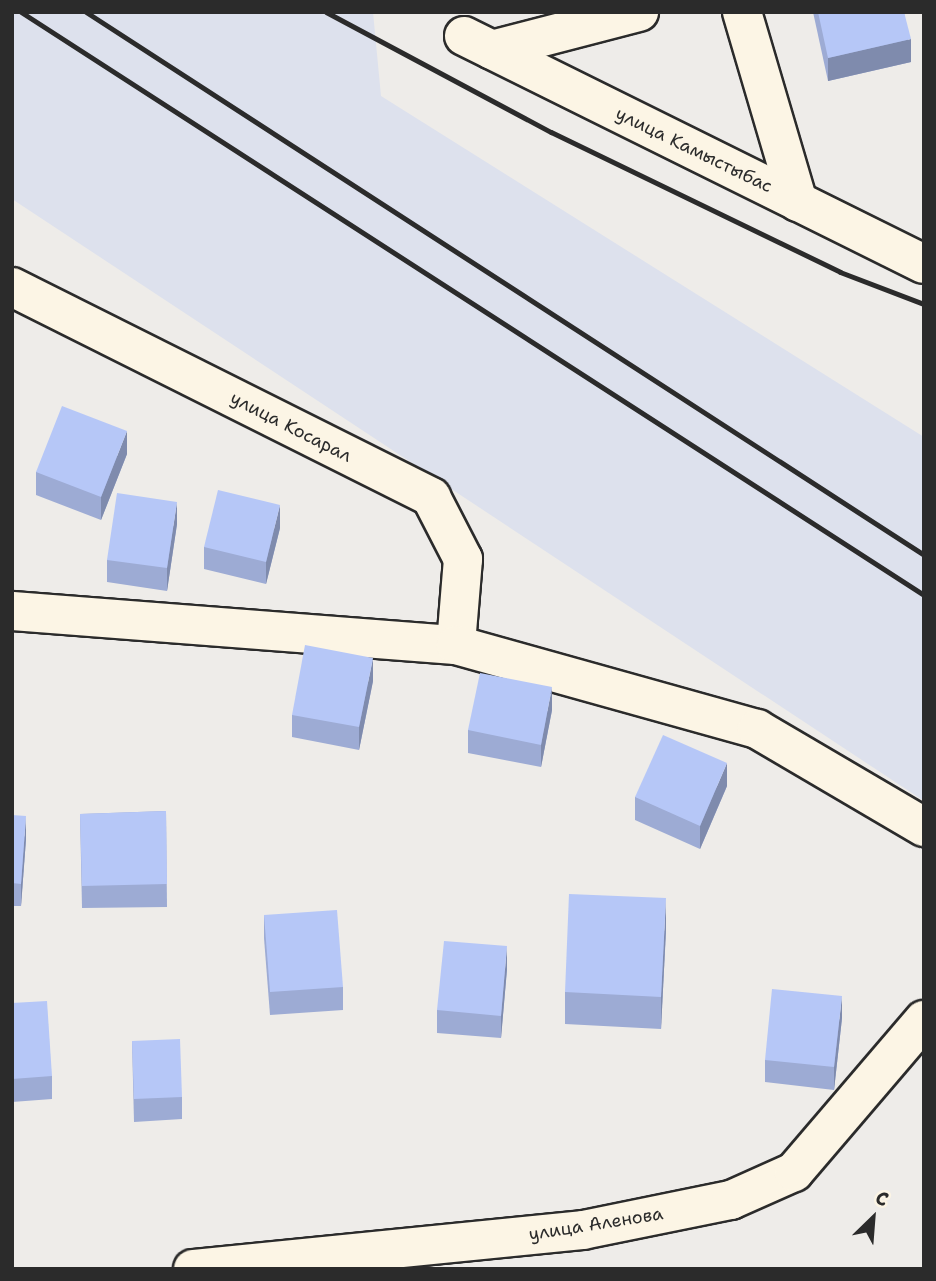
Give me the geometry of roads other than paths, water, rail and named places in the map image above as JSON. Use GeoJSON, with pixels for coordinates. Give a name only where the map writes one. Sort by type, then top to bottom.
{"type":"FeatureCollection","features":[{"type":"Feature","properties":{"kind":"street","name":"улица Камыстыбас"},"geometry":{"type":"LineString","coordinates":[[639,12],[478,43],[924,264]]}},
{"type":"Feature","properties":{"kind":"street"},"geometry":{"type":"LineString","coordinates":[[742,12],[798,202]]}},
{"type":"Feature","properties":{"kind":"street","name":"улица Косарал"},"geometry":{"type":"LineString","coordinates":[[12,287],[431,497],[463,559],[456,645]]}},
{"type":"Feature","properties":{"kind":"street"},"geometry":{"type":"LineString","coordinates":[[12,611],[456,645],[757,729],[924,827]]}},
{"type":"Feature","properties":{"kind":"street","name":"улица Аленова"},"geometry":{"type":"LineString","coordinates":[[193,1269],[583,1230],[731,1200],[794,1172],[924,1020]]}},
{"type":"Feature","properties":{"kind":"railway"},"geometry":{"type":"LineString","coordinates":[[21,12],[924,595]]}},
{"type":"Feature","properties":{"kind":"railway"},"geometry":{"type":"LineString","coordinates":[[86,12],[924,555]]}},
{"type":"Feature","properties":{"kind":"railway"},"geometry":{"type":"LineString","coordinates":[[326,12],[551,132],[840,272],[924,304]]}}]}
